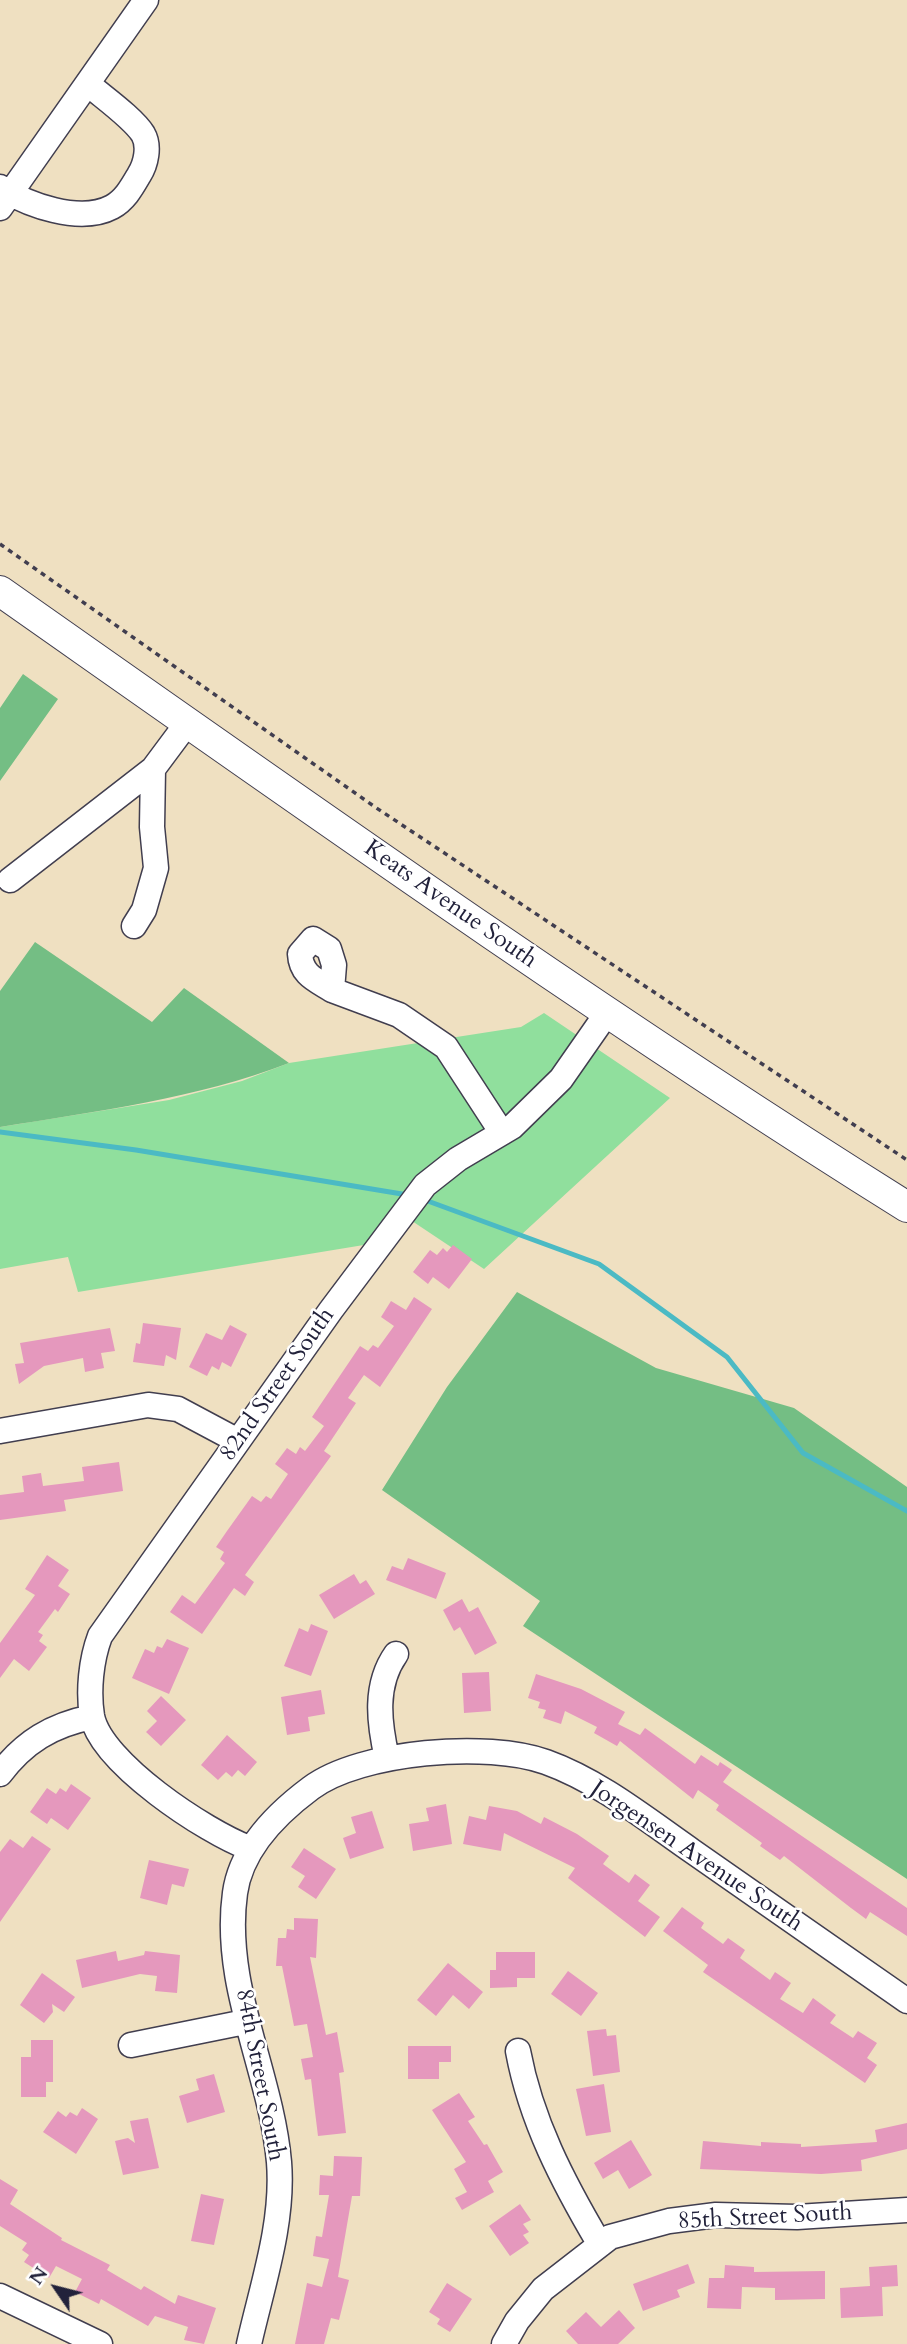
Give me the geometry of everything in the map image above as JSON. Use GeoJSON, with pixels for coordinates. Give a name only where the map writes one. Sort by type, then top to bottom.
{"type":"FeatureCollection","features":[{"type":"Feature","properties":{"kind":"main road","name":"Keats Avenue South"},"geometry":{"type":"LineString","coordinates":[[0,591],[607,1013],[759,1115],[907,1207]]}},
{"type":"Feature","properties":{"kind":"street"},"geometry":{"type":"LineString","coordinates":[[88,84],[142,133],[148,145],[143,169],[130,191],[111,208],[94,213],[66,212],[3,196],[88,84],[146,0]]}},
{"type":"Feature","properties":{"kind":"street"},"geometry":{"type":"LineString","coordinates":[[10,880],[153,769],[188,722]]}},
{"type":"Feature","properties":{"kind":"street"},"geometry":{"type":"LineString","coordinates":[[134,926],[144,910],[156,868],[152,827],[153,769]]}},
{"type":"Feature","properties":{"kind":"street"},"geometry":{"type":"LineString","coordinates":[[332,990],[399,1015],[446,1047],[502,1133]]}},
{"type":"Feature","properties":{"kind":"street","name":"82nd Street South"},"geometry":{"type":"LineString","coordinates":[[92,1717],[92,1672],[100,1636],[425,1185],[458,1159],[502,1133],[561,1079],[607,1013]]}},
{"type":"Feature","properties":{"kind":"street"},"geometry":{"type":"LineString","coordinates":[[0,1431],[148,1405],[167,1406],[238,1441]]}},
{"type":"Feature","properties":{"kind":"street"},"geometry":{"type":"LineString","coordinates":[[387,1758],[379,1707],[388,1665],[396,1654]]}},
{"type":"Feature","properties":{"kind":"street"},"geometry":{"type":"LineString","coordinates":[[0,1774],[28,1742],[70,1721],[92,1717],[107,1748],[171,1805],[249,1848]]}},
{"type":"Feature","properties":{"kind":"street","name":"Jorgensen Avenue South"},"geometry":{"type":"LineString","coordinates":[[249,1848],[299,1797],[321,1781],[349,1767],[387,1758],[496,1752],[545,1761],[609,1793],[907,2001]]}},
{"type":"Feature","properties":{"kind":"street","name":"84th Street South"},"geometry":{"type":"LineString","coordinates":[[249,1848],[235,1891],[233,1925],[245,2022],[266,2087],[279,2174],[274,2233],[249,2344]]}},
{"type":"Feature","properties":{"kind":"street"},"geometry":{"type":"LineString","coordinates":[[131,2045],[245,2022]]}},
{"type":"Feature","properties":{"kind":"street"},"geometry":{"type":"LineString","coordinates":[[518,2051],[534,2114],[566,2187],[599,2243]]}},
{"type":"Feature","properties":{"kind":"street","name":"85th Street South"},"geometry":{"type":"LineString","coordinates":[[504,2344],[517,2321],[543,2289],[599,2243],[669,2221],[716,2215],[797,2217],[907,2210]]}},
{"type":"Feature","properties":{"kind":"street"},"geometry":{"type":"LineString","coordinates":[[0,2296],[100,2344]]}},
{"type":"Feature","properties":{"kind":"path"},"geometry":{"type":"LineString","coordinates":[[0,544],[375,807],[907,1160]]}},
{"type":"Feature","properties":{"kind":"green space"},"geometry":{"type":"Polygon","coordinates":[[[23,674],[58,699],[0,781],[0,708],[23,674]]]}},
{"type":"Feature","properties":{"kind":"green space"},"geometry":{"type":"Polygon","coordinates":[[[35,942],[152,1022],[184,988],[289,1063],[182,1095],[0,1127],[0,991],[35,942]]]}},
{"type":"Feature","properties":{"kind":"green space"},"geometry":{"type":"Polygon","coordinates":[[[544,1013],[670,1098],[484,1269],[403,1215],[382,1242],[78,1292],[68,1257],[0,1269],[0,1127],[169,1100],[242,1081],[289,1063],[521,1027],[544,1013]]]}},
{"type":"Feature","properties":{"kind":"green space"},"geometry":{"type":"Polygon","coordinates":[[[517,1292],[656,1368],[794,1408],[907,1487],[907,1879],[523,1626],[540,1601],[382,1490],[447,1387],[517,1292]]]}},
{"type":"Feature","properties":{"kind":"building"},"geometry":{"type":"Polygon","coordinates":[[[453,1245],[472,1259],[449,1289],[433,1277],[428,1284],[413,1272],[430,1250],[437,1255],[443,1248],[447,1252],[453,1245]]]}},
{"type":"Feature","properties":{"kind":"building"},"geometry":{"type":"Polygon","coordinates":[[[414,1297],[432,1309],[380,1387],[364,1375],[348,1398],[356,1403],[324,1451],[331,1456],[245,1575],[254,1582],[245,1596],[234,1588],[202,1634],[170,1612],[182,1595],[195,1604],[225,1563],[220,1559],[224,1552],[216,1547],[252,1496],[261,1502],[266,1496],[271,1499],[288,1474],[275,1464],[287,1448],[296,1454],[300,1447],[305,1451],[324,1426],[312,1417],[360,1346],[368,1351],[373,1345],[378,1348],[394,1326],[381,1317],[391,1301],[406,1310],[414,1297]]]}},
{"type":"Feature","properties":{"kind":"building"},"geometry":{"type":"Polygon","coordinates":[[[143,1323],[181,1328],[176,1360],[166,1355],[164,1366],[133,1362],[136,1343],[140,1344],[143,1323]]]}},
{"type":"Feature","properties":{"kind":"building"},"geometry":{"type":"Polygon","coordinates":[[[230,1325],[247,1334],[231,1367],[222,1362],[219,1370],[212,1366],[207,1376],[189,1367],[206,1333],[222,1340],[230,1325]]]}},
{"type":"Feature","properties":{"kind":"building"},"geometry":{"type":"Polygon","coordinates":[[[110,1328],[115,1351],[101,1353],[104,1368],[85,1372],[83,1358],[44,1366],[19,1384],[15,1364],[24,1363],[20,1343],[110,1328]]]}},
{"type":"Feature","properties":{"kind":"building"},"geometry":{"type":"Polygon","coordinates":[[[119,1462],[123,1491],[64,1500],[66,1511],[0,1520],[0,1495],[24,1492],[22,1476],[41,1473],[43,1486],[84,1481],[82,1467],[119,1462]]]}},
{"type":"Feature","properties":{"kind":"building"},"geometry":{"type":"Polygon","coordinates":[[[47,1555],[69,1570],[58,1586],[70,1594],[58,1612],[55,1609],[38,1632],[43,1635],[39,1641],[47,1647],[29,1671],[14,1659],[0,1678],[0,1643],[35,1595],[25,1589],[47,1555]]]}},
{"type":"Feature","properties":{"kind":"building"},"geometry":{"type":"Polygon","coordinates":[[[408,1558],[446,1573],[436,1599],[386,1580],[392,1566],[403,1570],[408,1558]]]}},
{"type":"Feature","properties":{"kind":"building"},"geometry":{"type":"Polygon","coordinates":[[[354,1574],[360,1584],[366,1580],[375,1594],[334,1619],[319,1595],[354,1574]]]}},
{"type":"Feature","properties":{"kind":"building"},"geometry":{"type":"Polygon","coordinates":[[[462,1599],[469,1612],[478,1607],[497,1643],[475,1655],[460,1627],[454,1631],[443,1610],[462,1599]]]}},
{"type":"Feature","properties":{"kind":"building"},"geometry":{"type":"Polygon","coordinates":[[[311,1624],[328,1631],[311,1676],[284,1666],[299,1628],[308,1632],[311,1624]]]}},
{"type":"Feature","properties":{"kind":"building"},"geometry":{"type":"Polygon","coordinates":[[[167,1639],[189,1648],[169,1694],[132,1678],[145,1649],[154,1653],[157,1646],[162,1648],[167,1639]]]}},
{"type":"Feature","properties":{"kind":"building"},"geometry":{"type":"Polygon","coordinates":[[[489,1672],[491,1711],[464,1713],[462,1673],[489,1672]]]}},
{"type":"Feature","properties":{"kind":"building"},"geometry":{"type":"Polygon","coordinates":[[[536,1674],[581,1689],[625,1712],[618,1724],[640,1735],[645,1728],[695,1764],[701,1755],[718,1766],[720,1762],[732,1770],[723,1782],[907,1908],[907,1936],[870,1912],[866,1919],[784,1856],[780,1860],[760,1846],[762,1843],[716,1810],[719,1805],[698,1790],[693,1799],[620,1741],[617,1746],[594,1733],[597,1727],[565,1711],[561,1724],[543,1718],[546,1710],[538,1708],[540,1702],[528,1698],[536,1674]]]}},
{"type":"Feature","properties":{"kind":"building"},"geometry":{"type":"Polygon","coordinates":[[[321,1690],[325,1714],[308,1717],[310,1731],[287,1735],[281,1697],[321,1690]]]}},
{"type":"Feature","properties":{"kind":"building"},"geometry":{"type":"Polygon","coordinates":[[[161,1696],[186,1720],[161,1746],[146,1732],[157,1721],[147,1711],[161,1696]]]}},
{"type":"Feature","properties":{"kind":"building"},"geometry":{"type":"Polygon","coordinates":[[[227,1735],[257,1762],[245,1776],[238,1770],[232,1777],[226,1772],[218,1780],[201,1765],[227,1735]]]}},
{"type":"Feature","properties":{"kind":"building"},"geometry":{"type":"Polygon","coordinates":[[[71,1784],[91,1798],[68,1830],[51,1818],[47,1824],[30,1812],[47,1788],[56,1794],[60,1788],[66,1792],[71,1784]]]}},
{"type":"Feature","properties":{"kind":"building"},"geometry":{"type":"Polygon","coordinates":[[[446,1804],[452,1844],[413,1851],[409,1824],[429,1821],[426,1808],[446,1804]]]}},
{"type":"Feature","properties":{"kind":"building"},"geometry":{"type":"Polygon","coordinates":[[[489,1806],[517,1811],[541,1824],[544,1817],[577,1834],[609,1856],[603,1864],[629,1883],[635,1874],[650,1885],[638,1901],[660,1917],[645,1937],[568,1878],[575,1868],[504,1833],[501,1851],[463,1844],[469,1816],[486,1820],[489,1806]]]}},
{"type":"Feature","properties":{"kind":"building"},"geometry":{"type":"Polygon","coordinates":[[[372,1811],[384,1848],[350,1859],[343,1838],[356,1833],[351,1817],[372,1811]]]}},
{"type":"Feature","properties":{"kind":"building"},"geometry":{"type":"Polygon","coordinates":[[[32,1836],[51,1849],[0,1922],[0,1852],[10,1839],[23,1848],[32,1836]]]}},
{"type":"Feature","properties":{"kind":"building"},"geometry":{"type":"Polygon","coordinates":[[[304,1848],[336,1869],[316,1899],[298,1887],[305,1876],[291,1867],[304,1848]]]}},
{"type":"Feature","properties":{"kind":"building"},"geometry":{"type":"Polygon","coordinates":[[[149,1860],[189,1869],[184,1887],[172,1884],[167,1905],[140,1898],[149,1860]]]}},
{"type":"Feature","properties":{"kind":"building"},"geometry":{"type":"Polygon","coordinates":[[[682,1907],[704,1923],[701,1928],[723,1944],[728,1938],[745,1950],[740,1958],[770,1980],[775,1972],[791,1983],[780,1999],[803,2013],[813,1998],[836,2015],[830,2023],[853,2038],[858,2031],[877,2043],[867,2058],[877,2065],[865,2083],[703,1972],[708,1965],[663,1931],[682,1907]]]}},
{"type":"Feature","properties":{"kind":"building"},"geometry":{"type":"Polygon","coordinates":[[[294,1918],[318,1919],[316,1958],[310,1957],[326,2035],[337,2032],[344,2072],[339,2073],[346,2133],[318,2136],[311,2079],[305,2080],[301,2059],[313,2057],[307,2024],[294,2026],[282,1966],[276,1966],[278,1938],[286,1938],[287,1929],[294,1930],[294,1918]]]}},
{"type":"Feature","properties":{"kind":"building"},"geometry":{"type":"Polygon","coordinates":[[[116,1951],[118,1961],[144,1955],[145,1951],[180,1955],[177,1993],[155,1991],[157,1976],[140,1974],[82,1988],[76,1960],[116,1951]]]}},
{"type":"Feature","properties":{"kind":"building"},"geometry":{"type":"Polygon","coordinates":[[[496,1952],[535,1952],[535,1978],[517,1978],[517,1987],[490,1988],[490,1970],[496,1970],[496,1952]]]}},
{"type":"Feature","properties":{"kind":"building"},"geometry":{"type":"Polygon","coordinates":[[[448,1963],[483,1992],[469,2009],[453,1995],[436,2016],[417,2000],[448,1963]]]}},
{"type":"Feature","properties":{"kind":"building"},"geometry":{"type":"Polygon","coordinates":[[[568,1971],[598,1993],[581,2016],[551,1994],[568,1971]]]}},
{"type":"Feature","properties":{"kind":"building"},"geometry":{"type":"Polygon","coordinates":[[[42,1973],[75,1997],[64,2012],[52,2004],[53,2012],[44,2023],[20,2005],[42,1973]]]}},
{"type":"Feature","properties":{"kind":"building"},"geometry":{"type":"Polygon","coordinates":[[[606,2029],[607,2036],[616,2035],[620,2072],[593,2076],[587,2031],[606,2029]]]}},
{"type":"Feature","properties":{"kind":"building"},"geometry":{"type":"Polygon","coordinates":[[[31,2040],[53,2040],[53,2082],[46,2082],[46,2097],[21,2097],[21,2057],[31,2057],[31,2040]]]}},
{"type":"Feature","properties":{"kind":"building"},"geometry":{"type":"Polygon","coordinates":[[[408,2046],[451,2046],[451,2062],[439,2062],[439,2079],[408,2079],[408,2046]]]}},
{"type":"Feature","properties":{"kind":"building"},"geometry":{"type":"Polygon","coordinates":[[[214,2074],[225,2112],[187,2123],[179,2096],[199,2090],[196,2079],[214,2074]]]}},
{"type":"Feature","properties":{"kind":"building"},"geometry":{"type":"Polygon","coordinates":[[[604,2084],[611,2132],[586,2136],[576,2089],[604,2084]]]}},
{"type":"Feature","properties":{"kind":"building"},"geometry":{"type":"Polygon","coordinates":[[[459,2093],[475,2117],[468,2121],[484,2145],[487,2144],[503,2172],[488,2181],[494,2192],[462,2210],[455,2198],[467,2192],[454,2169],[466,2162],[432,2110],[459,2093]]]}},
{"type":"Feature","properties":{"kind":"building"},"geometry":{"type":"Polygon","coordinates":[[[82,2108],[98,2119],[76,2154],[43,2132],[58,2111],[66,2117],[70,2112],[77,2116],[82,2108]]]}},
{"type":"Feature","properties":{"kind":"building"},"geometry":{"type":"Polygon","coordinates":[[[148,2118],[159,2168],[123,2175],[115,2141],[128,2138],[135,2143],[130,2121],[148,2118]]]}},
{"type":"Feature","properties":{"kind":"building"},"geometry":{"type":"Polygon","coordinates":[[[907,2123],[907,2149],[861,2160],[862,2171],[821,2174],[700,2169],[703,2141],[761,2146],[761,2142],[801,2144],[801,2147],[877,2142],[875,2130],[907,2123]]]}},
{"type":"Feature","properties":{"kind":"building"},"geometry":{"type":"Polygon","coordinates":[[[631,2140],[652,2175],[629,2189],[618,2170],[603,2179],[594,2163],[631,2140]]]}},
{"type":"Feature","properties":{"kind":"building"},"geometry":{"type":"Polygon","coordinates":[[[334,2156],[362,2157],[360,2196],[352,2196],[338,2277],[349,2280],[339,2320],[331,2318],[324,2344],[295,2344],[307,2283],[322,2287],[329,2259],[313,2256],[316,2236],[322,2237],[329,2195],[319,2195],[320,2175],[333,2176],[334,2156]]]}},
{"type":"Feature","properties":{"kind":"building"},"geometry":{"type":"Polygon","coordinates":[[[0,2179],[18,2190],[10,2204],[62,2238],[61,2240],[110,2265],[107,2270],[141,2290],[144,2286],[175,2304],[178,2295],[216,2308],[204,2344],[184,2340],[188,2327],[155,2316],[148,2326],[101,2299],[99,2304],[75,2292],[82,2279],[56,2266],[49,2278],[24,2262],[29,2255],[22,2250],[27,2243],[0,2226],[0,2179]]]}},
{"type":"Feature","properties":{"kind":"building"},"geometry":{"type":"Polygon","coordinates":[[[201,2194],[224,2199],[214,2245],[191,2241],[201,2194]]]}},
{"type":"Feature","properties":{"kind":"building"},"geometry":{"type":"Polygon","coordinates":[[[520,2204],[531,2220],[523,2224],[529,2232],[523,2235],[529,2243],[510,2256],[489,2226],[520,2204]]]}},
{"type":"Feature","properties":{"kind":"building"},"geometry":{"type":"Polygon","coordinates":[[[688,2264],[695,2283],[677,2290],[680,2297],[643,2311],[633,2284],[688,2264]]]}},
{"type":"Feature","properties":{"kind":"building"},"geometry":{"type":"Polygon","coordinates":[[[725,2265],[754,2267],[754,2272],[825,2271],[825,2299],[775,2300],[775,2288],[742,2287],[741,2309],[707,2308],[709,2278],[724,2278],[725,2265]]]}},
{"type":"Feature","properties":{"kind":"building"},"geometry":{"type":"Polygon","coordinates":[[[897,2265],[898,2286],[882,2287],[883,2316],[841,2318],[840,2288],[870,2286],[869,2267],[897,2265]]]}},
{"type":"Feature","properties":{"kind":"building"},"geometry":{"type":"Polygon","coordinates":[[[447,2283],[472,2299],[450,2332],[437,2324],[440,2319],[429,2312],[447,2283]]]}},
{"type":"Feature","properties":{"kind":"building"},"geometry":{"type":"Polygon","coordinates":[[[619,2310],[635,2328],[618,2344],[578,2344],[566,2331],[586,2312],[601,2327],[619,2310]]]}},
{"type":"Feature","properties":{"kind":"waterway"},"geometry":{"type":"LineString","coordinates":[[0,1132],[136,1150],[408,1195]]}},
{"type":"Feature","properties":{"kind":"waterway"},"geometry":{"type":"LineString","coordinates":[[425,1200],[599,1264],[727,1357],[803,1453],[907,1511]]}}]}
